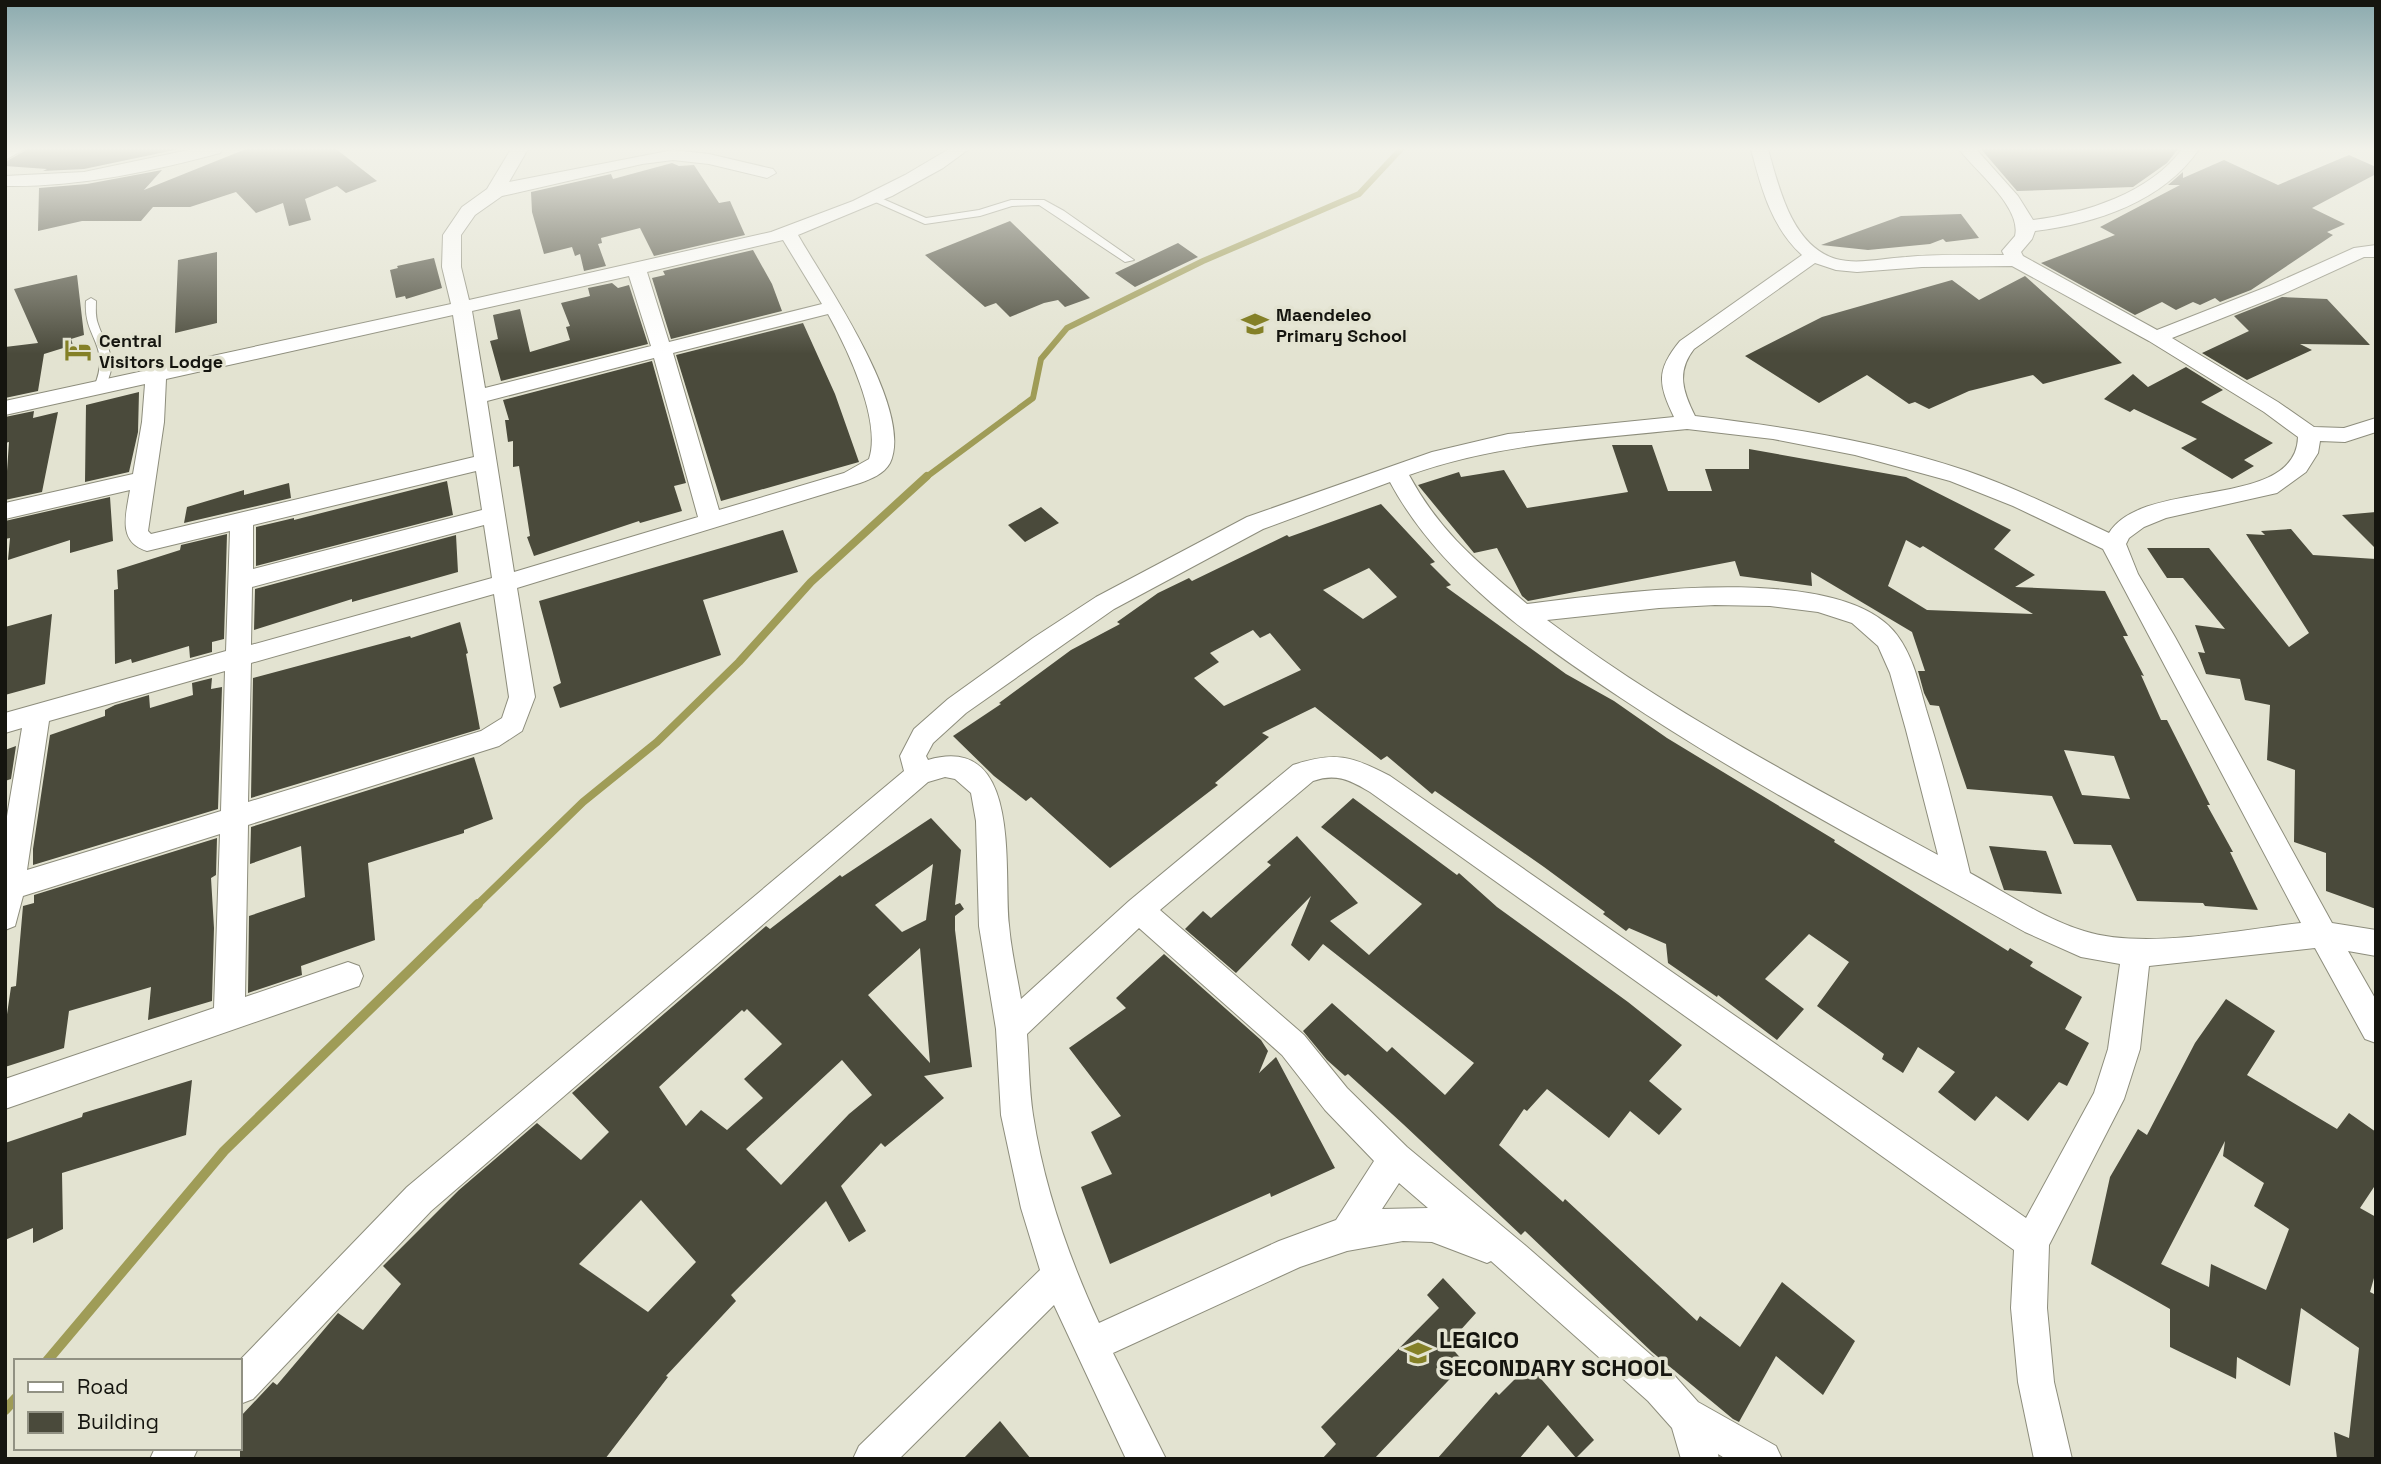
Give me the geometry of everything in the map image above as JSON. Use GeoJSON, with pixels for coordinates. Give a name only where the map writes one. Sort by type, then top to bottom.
{"type":"FeatureCollection","features":[{"type":"Feature","properties":{"kind":"street"},"geometry":{"type":"LineString","coordinates":[[7,888],[490,739],[513,724],[522,697],[462,309],[454,285],[450,242],[456,227],[464,217]]}},
{"type":"Feature","properties":{"kind":"street"},"geometry":{"type":"LineString","coordinates":[[5,408],[462,309],[635,267],[705,254],[788,233],[827,217]]}},
{"type":"Feature","properties":{"kind":"street"},"geometry":{"type":"LineString","coordinates":[[1785,217],[1802,245],[1826,262],[1855,265],[2016,260],[2156,337],[2271,407],[2309,434],[2345,435],[2376,425]]}},
{"type":"Feature","properties":{"kind":"street"},"geometry":{"type":"LineString","coordinates":[[2016,260],[2011,251],[2025,237],[2027,226],[2022,217]]}},
{"type":"Feature","properties":{"kind":"street"},"geometry":{"type":"LineString","coordinates":[[2027,226],[2082,217]]}},
{"type":"Feature","properties":{"kind":"street"},"geometry":{"type":"LineString","coordinates":[[2156,337],[2368,251],[2361,243],[2376,231]]}},
{"type":"Feature","properties":{"kind":"street"},"geometry":{"type":"LineString","coordinates":[[5,723],[572,564],[841,480],[877,464],[883,452],[884,438],[880,419],[850,338],[788,233]]}},
{"type":"Feature","properties":{"kind":"street"},"geometry":{"type":"LineString","coordinates":[[1687,422],[1675,398],[1670,375],[1674,359],[1688,345],[1815,254]]}},
{"type":"Feature","properties":{"kind":"street"},"geometry":{"type":"LineString","coordinates":[[635,267],[647,298],[710,520]]}},
{"type":"Feature","properties":{"kind":"street"},"geometry":{"type":"LineString","coordinates":[[475,397],[832,307]]}},
{"type":"Feature","properties":{"kind":"street"},"geometry":{"type":"LineString","coordinates":[[156,375],[145,479],[136,523],[137,534],[142,540],[156,542],[485,462]]}},
{"type":"Feature","properties":{"kind":"street"},"geometry":{"type":"LineString","coordinates":[[919,774],[913,756],[923,736],[957,706],[1105,603],[1255,523],[1395,471],[1507,441],[1687,422],[1773,432],[1908,460],[1958,476],[2021,501],[2113,544]]}},
{"type":"Feature","properties":{"kind":"street"},"geometry":{"type":"LineString","coordinates":[[2309,434],[2310,448],[2305,460],[2287,479],[2269,488],[2142,517],[2120,531],[2113,544],[2115,555],[2147,606],[2322,934],[2376,1029]]}},
{"type":"Feature","properties":{"kind":"street"},"geometry":{"type":"LineString","coordinates":[[2345,435],[2376,449]]}},
{"type":"Feature","properties":{"kind":"street"},"geometry":{"type":"LineString","coordinates":[[1395,471],[1414,506],[1443,543],[1522,614],[1577,656],[1706,741],[1995,904],[2081,944],[2136,954],[2322,934],[2376,943]]}},
{"type":"Feature","properties":{"kind":"street"},"geometry":{"type":"LineString","coordinates":[[5,511],[145,479]]}},
{"type":"Feature","properties":{"kind":"street"},"geometry":{"type":"LineString","coordinates":[[241,582],[493,515]]}},
{"type":"Feature","properties":{"kind":"street"},"geometry":{"type":"LineString","coordinates":[[229,1017],[242,522]]}},
{"type":"Feature","properties":{"kind":"street"},"geometry":{"type":"LineString","coordinates":[[1522,614],[1703,595],[1819,604],[1863,618],[1885,637],[1899,662],[1935,778],[1958,882]]}},
{"type":"Feature","properties":{"kind":"street"},"geometry":{"type":"LineString","coordinates":[[5,917],[7,888],[37,715]]}},
{"type":"Feature","properties":{"kind":"street"},"geometry":{"type":"LineString","coordinates":[[1011,1029],[1139,910],[1303,773],[1325,764],[1354,769],[1380,784],[2032,1242]]}},
{"type":"Feature","properties":{"kind":"street"},"geometry":{"type":"LineString","coordinates":[[242,1383],[419,1199],[919,774],[944,766],[962,770],[975,778],[984,789],[990,821],[993,926],[1011,1029],[1017,1115],[1038,1208],[1059,1276],[1147,1459]]}},
{"type":"Feature","properties":{"kind":"street"},"geometry":{"type":"LineString","coordinates":[[1139,910],[1293,1045],[1336,1099],[1395,1159],[1514,1258],[1661,1388],[1685,1415],[1700,1459]]}},
{"type":"Feature","properties":{"kind":"street"},"geometry":{"type":"LineString","coordinates":[[2053,1459],[2036,1382],[2029,1308],[2032,1242],[2108,1099],[2124,1049],[2136,954]]}},
{"type":"Feature","properties":{"kind":"street"},"geometry":{"type":"LineString","coordinates":[[5,1094],[348,976]]}},
{"type":"Feature","properties":{"kind":"street"},"geometry":{"type":"LineString","coordinates":[[1348,1232],[1395,1159]]}},
{"type":"Feature","properties":{"kind":"street"},"geometry":{"type":"LineString","coordinates":[[1090,1345],[1140,1325],[1278,1259],[1348,1232],[1404,1225],[1433,1226],[1452,1230],[1514,1258]]}},
{"type":"Feature","properties":{"kind":"street"},"geometry":{"type":"LineString","coordinates":[[872,1459],[1059,1276]]}},
{"type":"Feature","properties":{"kind":"street"},"geometry":{"type":"LineString","coordinates":[[1685,1415],[1763,1459]]}},
{"type":"Feature","properties":{"kind":"lane"},"geometry":{"type":"LineString","coordinates":[[917,217],[925,221],[950,217]]}},
{"type":"Feature","properties":{"kind":"lane"},"geometry":{"type":"LineString","coordinates":[[1067,217],[1098,242],[1129,260]]}},
{"type":"Feature","properties":{"kind":"lane"},"geometry":{"type":"LineString","coordinates":[[91,302],[90,323],[99,333],[108,363],[107,373],[100,387]]}},
{"type":"Feature","properties":{"kind":"building"},"geometry":{"type":"Polygon","coordinates":[[[38,217],[144,217],[141,221],[82,221],[38,231],[38,217]]]}},
{"type":"Feature","properties":{"kind":"building"},"geometry":{"type":"Polygon","coordinates":[[[287,217],[310,217],[311,220],[289,226],[287,217]]]}},
{"type":"Feature","properties":{"kind":"building"},"geometry":{"type":"Polygon","coordinates":[[[534,217],[737,217],[745,235],[654,256],[640,228],[601,238],[602,243],[598,244],[606,266],[584,271],[580,254],[575,256],[572,247],[544,254],[534,217]]]}},
{"type":"Feature","properties":{"kind":"building"},"geometry":{"type":"Polygon","coordinates":[[[1897,217],[1963,217],[1979,238],[1946,242],[1943,239],[1930,244],[1868,250],[1821,245],[1897,217]]]}},
{"type":"Feature","properties":{"kind":"building"},"geometry":{"type":"Polygon","coordinates":[[[2118,217],[2331,217],[2345,224],[2327,232],[2333,235],[2251,290],[2220,302],[2215,298],[2200,305],[2193,302],[2176,310],[2162,302],[2135,315],[2041,263],[2115,235],[2100,227],[2118,217]]]}},
{"type":"Feature","properties":{"kind":"building"},"geometry":{"type":"Polygon","coordinates":[[[1010,221],[1090,298],[1065,307],[1058,300],[1044,303],[1010,317],[996,303],[985,307],[925,255],[1010,221]]]}},
{"type":"Feature","properties":{"kind":"building"},"geometry":{"type":"Polygon","coordinates":[[[1178,243],[1198,257],[1135,287],[1115,273],[1178,243]]]}},
{"type":"Feature","properties":{"kind":"building"},"geometry":{"type":"Polygon","coordinates":[[[753,250],[772,284],[782,311],[671,339],[652,278],[665,275],[663,271],[753,250]]]}},
{"type":"Feature","properties":{"kind":"building"},"geometry":{"type":"Polygon","coordinates":[[[217,252],[217,323],[175,333],[178,260],[217,252]]]}},
{"type":"Feature","properties":{"kind":"building"},"geometry":{"type":"Polygon","coordinates":[[[434,258],[442,288],[406,299],[405,296],[396,298],[390,270],[434,258]]]}},
{"type":"Feature","properties":{"kind":"building"},"geometry":{"type":"Polygon","coordinates":[[[77,275],[84,335],[71,339],[73,345],[44,354],[38,391],[5,398],[5,347],[38,343],[14,289],[77,275]]]}},
{"type":"Feature","properties":{"kind":"building"},"geometry":{"type":"Polygon","coordinates":[[[2025,276],[2122,363],[2043,384],[2033,375],[1969,391],[1929,409],[1915,402],[1909,404],[1867,375],[1819,403],[1745,356],[1822,317],[1952,280],[1979,300],[2025,276]]]}},
{"type":"Feature","properties":{"kind":"building"},"geometry":{"type":"Polygon","coordinates":[[[612,283],[618,288],[629,285],[648,344],[501,381],[490,341],[498,339],[493,315],[520,309],[530,352],[570,340],[566,327],[570,326],[561,303],[590,296],[588,288],[612,283]]]}},
{"type":"Feature","properties":{"kind":"building"},"geometry":{"type":"Polygon","coordinates":[[[2282,297],[2327,299],[2370,345],[2300,344],[2312,350],[2247,380],[2202,353],[2249,331],[2234,316],[2282,297]]]}},
{"type":"Feature","properties":{"kind":"building"},"geometry":{"type":"Polygon","coordinates":[[[803,323],[835,394],[859,462],[721,501],[676,355],[803,323]]]}},
{"type":"Feature","properties":{"kind":"building"},"geometry":{"type":"Polygon","coordinates":[[[652,361],[686,483],[674,486],[682,511],[640,523],[639,521],[534,556],[527,537],[530,536],[519,466],[513,467],[513,441],[508,442],[505,420],[509,420],[503,400],[652,361]]]}},
{"type":"Feature","properties":{"kind":"building"},"geometry":{"type":"Polygon","coordinates":[[[2186,367],[2223,390],[2201,402],[2273,443],[2244,460],[2254,466],[2232,479],[2181,448],[2197,439],[2134,409],[2130,412],[2104,399],[2133,374],[2148,387],[2186,367]]]}},
{"type":"Feature","properties":{"kind":"building"},"geometry":{"type":"Polygon","coordinates":[[[139,392],[138,432],[129,472],[85,482],[86,405],[139,392]]]}},
{"type":"Feature","properties":{"kind":"building"},"geometry":{"type":"Polygon","coordinates":[[[34,411],[33,418],[58,412],[42,492],[5,500],[9,442],[5,443],[5,417],[34,411]]]}},
{"type":"Feature","properties":{"kind":"building"},"geometry":{"type":"Polygon","coordinates":[[[1612,445],[1652,445],[1668,491],[1712,491],[1705,469],[1749,469],[1749,449],[1906,477],[2011,530],[1994,549],[2035,575],[2015,587],[2105,591],[2128,636],[2123,636],[2144,676],[2141,675],[2161,720],[2167,720],[2210,805],[2207,805],[2233,852],[2230,852],[2258,910],[2205,906],[2203,903],[2137,901],[2111,845],[2074,844],[2052,796],[1967,789],[1939,706],[1930,705],[1924,693],[1918,671],[1925,671],[1912,632],[1811,572],[1812,586],[1740,576],[1735,561],[1528,601],[1522,596],[1497,548],[1474,553],[1418,485],[1459,472],[1461,477],[1504,470],[1527,508],[1628,492],[1612,445]],[[1906,540],[1888,586],[1927,610],[2033,614],[1923,546],[1920,548],[1906,540]],[[2064,750],[2082,795],[2130,799],[2114,756],[2064,750]]]}},
{"type":"Feature","properties":{"kind":"building"},"geometry":{"type":"Polygon","coordinates":[[[447,481],[453,515],[256,566],[256,527],[447,481]]]}},
{"type":"Feature","properties":{"kind":"building"},"geometry":{"type":"Polygon","coordinates":[[[289,483],[291,498],[184,523],[187,507],[244,490],[244,495],[289,483]]]}},
{"type":"Feature","properties":{"kind":"building"},"geometry":{"type":"Polygon","coordinates":[[[110,497],[113,541],[70,553],[70,540],[8,560],[10,538],[5,539],[5,521],[110,497]]]}},
{"type":"Feature","properties":{"kind":"building"},"geometry":{"type":"Polygon","coordinates":[[[1381,504],[1435,562],[1430,564],[1451,585],[1446,587],[1566,674],[1614,701],[1667,738],[1835,840],[1834,842],[2008,951],[2010,948],[2033,962],[2030,966],[2082,997],[2065,1029],[2089,1043],[2067,1086],[2059,1082],[2028,1121],[1996,1096],[1975,1121],[1938,1092],[1955,1072],[1918,1047],[1903,1073],[1882,1059],[1884,1054],[1817,1006],[1849,962],[1809,934],[1765,979],[1804,1009],[1777,1040],[1718,995],[1717,997],[1668,963],[1666,944],[1629,928],[1626,931],[1544,867],[1435,791],[1432,794],[1387,756],[1381,760],[1315,707],[1262,733],[1269,737],[1215,783],[1218,785],[1110,868],[1031,797],[1026,801],[994,776],[953,736],[1001,704],[999,703],[1071,650],[1120,624],[1117,622],[1158,593],[1189,578],[1192,581],[1287,535],[1289,537],[1381,504]],[[1369,568],[1323,590],[1363,619],[1397,597],[1369,568]],[[1253,630],[1210,653],[1219,662],[1194,678],[1224,706],[1301,670],[1270,633],[1260,638],[1253,630]]]}},
{"type":"Feature","properties":{"kind":"building"},"geometry":{"type":"Polygon","coordinates":[[[1041,507],[1059,523],[1025,542],[1008,525],[1041,507]]]}},
{"type":"Feature","properties":{"kind":"building"},"geometry":{"type":"Polygon","coordinates":[[[2376,512],[2376,549],[2342,515],[2376,512]]]}},
{"type":"Feature","properties":{"kind":"building"},"geometry":{"type":"Polygon","coordinates":[[[2291,529],[2313,555],[2376,559],[2376,909],[2326,891],[2326,853],[2294,842],[2295,770],[2267,760],[2270,705],[2245,700],[2240,679],[2206,674],[2198,652],[2205,653],[2195,625],[2225,629],[2183,578],[2167,578],[2147,548],[2209,548],[2289,647],[2309,633],[2246,534],[2265,535],[2261,531],[2291,529]]]}},
{"type":"Feature","properties":{"kind":"building"},"geometry":{"type":"Polygon","coordinates":[[[783,530],[798,572],[703,600],[721,655],[560,708],[553,687],[561,683],[539,601],[783,530]]]}},
{"type":"Feature","properties":{"kind":"building"},"geometry":{"type":"Polygon","coordinates":[[[227,534],[224,639],[212,642],[212,652],[190,658],[189,646],[132,663],[131,659],[115,664],[114,590],[118,589],[117,570],[180,550],[181,545],[227,534]]]}},
{"type":"Feature","properties":{"kind":"building"},"geometry":{"type":"Polygon","coordinates":[[[456,535],[458,572],[352,602],[352,599],[254,630],[255,589],[456,535]]]}},
{"type":"Feature","properties":{"kind":"building"},"geometry":{"type":"Polygon","coordinates":[[[52,614],[45,684],[5,695],[5,627],[52,614]]]}},
{"type":"Feature","properties":{"kind":"building"},"geometry":{"type":"Polygon","coordinates":[[[460,622],[468,653],[466,654],[480,729],[251,798],[253,678],[410,636],[411,638],[460,622]]]}},
{"type":"Feature","properties":{"kind":"building"},"geometry":{"type":"Polygon","coordinates":[[[212,678],[211,689],[222,687],[218,809],[33,865],[50,735],[105,716],[105,710],[115,705],[149,695],[150,708],[193,695],[192,683],[212,678]]]}},
{"type":"Feature","properties":{"kind":"building"},"geometry":{"type":"Polygon","coordinates":[[[16,746],[11,779],[5,781],[5,750],[16,746]]]}},
{"type":"Feature","properties":{"kind":"building"},"geometry":{"type":"Polygon","coordinates":[[[474,757],[493,819],[464,830],[464,833],[368,863],[375,940],[301,966],[302,975],[248,993],[249,916],[305,897],[301,846],[250,864],[251,827],[474,757]]]}},
{"type":"Feature","properties":{"kind":"building"},"geometry":{"type":"Polygon","coordinates":[[[1353,798],[1457,875],[1459,873],[1497,907],[1628,1002],[1682,1045],[1649,1081],[1682,1109],[1659,1135],[1630,1111],[1609,1138],[1547,1089],[1527,1111],[1524,1109],[1499,1145],[1563,1202],[1565,1199],[1697,1321],[1700,1316],[1740,1347],[1782,1282],[1855,1341],[1823,1395],[1776,1356],[1739,1422],[1733,1419],[1652,1352],[1525,1231],[1521,1235],[1348,1074],[1345,1076],[1327,1060],[1303,1031],[1332,1003],[1387,1052],[1392,1047],[1445,1095],[1474,1063],[1323,944],[1309,961],[1291,945],[1311,896],[1236,973],[1185,929],[1203,911],[1211,918],[1271,865],[1267,862],[1297,836],[1358,903],[1330,921],[1369,955],[1422,904],[1321,827],[1353,798]]]}},
{"type":"Feature","properties":{"kind":"building"},"geometry":{"type":"Polygon","coordinates":[[[931,818],[961,850],[955,905],[960,903],[964,909],[955,916],[955,930],[972,1067],[924,1076],[944,1098],[885,1147],[881,1143],[841,1186],[866,1231],[849,1242],[826,1201],[731,1295],[736,1301],[666,1376],[668,1377],[605,1459],[240,1459],[242,1415],[273,1382],[277,1385],[338,1313],[363,1330],[401,1284],[383,1266],[459,1190],[537,1123],[581,1160],[609,1132],[572,1093],[766,926],[770,929],[840,875],[842,877],[931,818]],[[933,864],[875,905],[902,932],[926,920],[933,864]],[[920,948],[868,995],[930,1063],[920,948]],[[747,1009],[744,1012],[742,1010],[659,1087],[686,1126],[701,1110],[727,1130],[763,1098],[744,1079],[782,1044],[747,1009]],[[842,1060],[746,1149],[781,1185],[849,1114],[872,1095],[842,1060]],[[641,1200],[579,1264],[648,1312],[696,1262],[641,1200]]]}},
{"type":"Feature","properties":{"kind":"building"},"geometry":{"type":"Polygon","coordinates":[[[217,838],[216,875],[211,878],[214,928],[212,1001],[148,1020],[151,987],[69,1011],[64,1048],[5,1067],[5,1028],[11,987],[16,986],[23,906],[34,903],[34,895],[217,838]]]}},
{"type":"Feature","properties":{"kind":"building"},"geometry":{"type":"Polygon","coordinates":[[[1989,846],[2046,851],[2062,894],[2004,890],[1989,846]]]}},
{"type":"Feature","properties":{"kind":"building"},"geometry":{"type":"Polygon","coordinates":[[[1164,954],[1261,1040],[1268,1051],[1259,1073],[1276,1057],[1335,1168],[1271,1197],[1270,1193],[1110,1264],[1081,1187],[1112,1174],[1091,1132],[1121,1116],[1069,1048],[1126,1008],[1116,998],[1164,954]]]}},
{"type":"Feature","properties":{"kind":"building"},"geometry":{"type":"Polygon","coordinates":[[[2226,999],[2275,1031],[2247,1075],[2337,1129],[2349,1113],[2376,1132],[2376,1184],[2360,1208],[2376,1217],[2376,1271],[2370,1292],[2376,1295],[2376,1459],[2337,1459],[2334,1432],[2349,1438],[2359,1348],[2301,1308],[2290,1386],[2237,1357],[2236,1379],[2170,1347],[2170,1309],[2091,1264],[2110,1177],[2138,1129],[2147,1135],[2195,1043],[2226,999]],[[2225,1141],[2161,1264],[2209,1287],[2211,1264],[2266,1290],[2289,1229],[2254,1206],[2264,1183],[2223,1156],[2225,1141]]]}},
{"type":"Feature","properties":{"kind":"building"},"geometry":{"type":"Polygon","coordinates":[[[192,1080],[186,1135],[62,1173],[63,1229],[33,1243],[33,1228],[5,1240],[5,1143],[82,1117],[83,1113],[192,1080]]]}},
{"type":"Feature","properties":{"kind":"building"},"geometry":{"type":"Polygon","coordinates":[[[1443,1278],[1476,1313],[1448,1344],[1465,1363],[1374,1459],[1322,1459],[1336,1444],[1321,1427],[1439,1308],[1427,1295],[1443,1278]]]}},
{"type":"Feature","properties":{"kind":"building"},"geometry":{"type":"Polygon","coordinates":[[[1529,1365],[1594,1440],[1576,1458],[1548,1425],[1519,1459],[1437,1459],[1496,1392],[1499,1395],[1529,1365]]]}},
{"type":"Feature","properties":{"kind":"building"},"geometry":{"type":"Polygon","coordinates":[[[1000,1421],[1031,1459],[963,1459],[1000,1421]]]}},
{"type":"Feature","properties":{"kind":"waterway"},"geometry":{"type":"LineString","coordinates":[[925,478],[1033,398],[1041,359],[1067,328],[1203,261],[1305,217]]}},
{"type":"Feature","properties":{"kind":"waterway"},"geometry":{"type":"LineString","coordinates":[[476,906],[583,802],[657,742],[739,662],[811,582],[927,476]]}},
{"type":"Feature","properties":{"kind":"waterway"},"geometry":{"type":"LineString","coordinates":[[49,1359],[224,1151],[478,904]]}},
{"type":"Feature","properties":{"kind":"waterway"},"geometry":{"type":"LineString","coordinates":[[5,1410],[14,1400]]}},
{"type":"Feature","properties":{"kind":"place","name":"Maendeleo Primary School"},"geometry":{"type":"Point","coordinates":[1255,324]}},
{"type":"Feature","properties":{"kind":"place","name":"Central Visitors Lodge"},"geometry":{"type":"Point","coordinates":[78,350]}},
{"type":"Feature","properties":{"kind":"place","name":"LEGICO SECONDARY SCHOOL"},"geometry":{"type":"Point","coordinates":[1418,1353]}}]}
